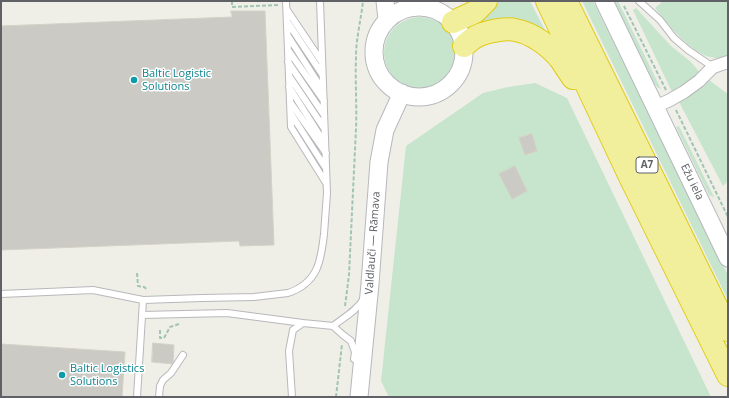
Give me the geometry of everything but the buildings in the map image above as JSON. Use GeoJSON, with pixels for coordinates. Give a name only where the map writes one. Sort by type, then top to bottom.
{"type":"FeatureCollection","features":[{"type":"Feature","properties":{"kind":"highway"},"geometry":{"type":"LineString","coordinates":[[453,22],[475,12],[486,1]]}},
{"type":"Feature","properties":{"kind":"highway","name":"A7"},"geometry":{"type":"LineString","coordinates":[[547,1],[630,176],[728,375]]}},
{"type":"Feature","properties":{"kind":"highway","name":"A7"},"geometry":{"type":"LineString","coordinates":[[566,1],[728,330]]}},
{"type":"Feature","properties":{"kind":"highway"},"geometry":{"type":"LineString","coordinates":[[464,46],[478,35],[500,30],[514,30],[528,35],[551,49],[602,117]]}},
{"type":"Feature","properties":{"kind":"main road"},"geometry":{"type":"LineString","coordinates":[[385,1],[387,19]]}},
{"type":"Feature","properties":{"kind":"main road","name":"Ežu iela"},"geometry":{"type":"LineString","coordinates":[[604,1],[728,258]]}},
{"type":"Feature","properties":{"kind":"main road"},"geometry":{"type":"LineString","coordinates":[[410,4],[432,8],[444,14],[453,22],[460,33],[464,46],[464,59],[460,70],[450,86],[430,96],[416,97],[402,94],[390,86],[381,76],[376,64],[374,50],[376,37],[387,19],[410,4]]}},
{"type":"Feature","properties":{"kind":"main road","name":"Valdlauči — Rāmava"},"geometry":{"type":"LineString","coordinates":[[357,393],[370,284],[379,162],[385,130],[402,94]]}},
{"type":"Feature","properties":{"kind":"street"},"geometry":{"type":"LineString","coordinates":[[655,107],[684,92],[699,81],[713,67],[728,62]]}},
{"type":"Feature","properties":{"kind":"lane"},"geometry":{"type":"LineString","coordinates":[[1,294],[93,290],[143,300],[202,298],[288,294],[306,283],[313,275],[320,262],[326,211],[327,185],[320,1]]}},
{"type":"Feature","properties":{"kind":"lane"},"geometry":{"type":"LineString","coordinates":[[639,1],[660,20],[674,38],[688,50],[713,67]]}},
{"type":"Feature","properties":{"kind":"lane"},"geometry":{"type":"LineString","coordinates":[[285,5],[288,35],[291,127],[327,185]]}},
{"type":"Feature","properties":{"kind":"lane"},"geometry":{"type":"LineString","coordinates":[[285,5],[322,62]]}},
{"type":"Feature","properties":{"kind":"lane"},"geometry":{"type":"LineString","coordinates":[[287,22],[323,75]]}},
{"type":"Feature","properties":{"kind":"lane"},"geometry":{"type":"LineString","coordinates":[[288,35],[323,90]]}},
{"type":"Feature","properties":{"kind":"lane"},"geometry":{"type":"LineString","coordinates":[[288,50],[324,101]]}},
{"type":"Feature","properties":{"kind":"lane"},"geometry":{"type":"LineString","coordinates":[[288,62],[324,115]]}},
{"type":"Feature","properties":{"kind":"lane"},"geometry":{"type":"LineString","coordinates":[[289,75],[325,130]]}},
{"type":"Feature","properties":{"kind":"lane"},"geometry":{"type":"LineString","coordinates":[[289,87],[325,143]]}},
{"type":"Feature","properties":{"kind":"lane"},"geometry":{"type":"LineString","coordinates":[[290,102],[326,153]]}},
{"type":"Feature","properties":{"kind":"lane"},"geometry":{"type":"LineString","coordinates":[[290,114],[326,168]]}},
{"type":"Feature","properties":{"kind":"lane"},"geometry":{"type":"LineString","coordinates":[[333,326],[362,303],[370,284]]}},
{"type":"Feature","properties":{"kind":"lane"},"geometry":{"type":"LineString","coordinates":[[137,397],[143,300]]}},
{"type":"Feature","properties":{"kind":"lane"},"geometry":{"type":"LineString","coordinates":[[142,315],[227,313],[333,326],[351,341],[355,352],[354,365]]}},
{"type":"Feature","properties":{"kind":"lane"},"geometry":{"type":"LineString","coordinates":[[292,397],[289,351],[293,330],[303,323]]}},
{"type":"Feature","properties":{"kind":"lane"},"geometry":{"type":"LineString","coordinates":[[159,397],[160,386],[163,380],[171,374],[183,355]]}},
{"type":"Feature","properties":{"kind":"path"},"geometry":{"type":"LineString","coordinates":[[232,1],[232,7],[285,5]]}},
{"type":"Feature","properties":{"kind":"path"},"geometry":{"type":"LineString","coordinates":[[344,318],[349,274],[357,122],[355,80],[356,55],[363,1]]}},
{"type":"Feature","properties":{"kind":"path"},"geometry":{"type":"LineString","coordinates":[[137,273],[138,286],[144,287],[152,292]]}},
{"type":"Feature","properties":{"kind":"path"},"geometry":{"type":"LineString","coordinates":[[160,330],[160,338],[164,338]]}},
{"type":"Feature","properties":{"kind":"path"},"geometry":{"type":"LineString","coordinates":[[336,397],[343,335]]}},
{"type":"Feature","properties":{"kind":"green space"},"geometry":{"type":"Polygon","coordinates":[[[493,1],[530,1],[547,34],[478,24],[493,1]]]}},
{"type":"Feature","properties":{"kind":"green space"},"geometry":{"type":"Polygon","coordinates":[[[582,1],[593,1],[728,275],[728,300],[582,1]]]}},
{"type":"Feature","properties":{"kind":"green space"},"geometry":{"type":"Polygon","coordinates":[[[614,1],[618,1],[661,89],[657,87],[652,80],[614,1]]]}},
{"type":"Feature","properties":{"kind":"green space"},"geometry":{"type":"Polygon","coordinates":[[[663,1],[728,1],[728,57],[715,58],[706,56],[690,46],[674,31],[655,8],[663,1]]]}},
{"type":"Feature","properties":{"kind":"green space"},"geometry":{"type":"Polygon","coordinates":[[[636,8],[671,46],[691,62],[701,74],[672,92],[633,10],[636,8]]]}},
{"type":"Feature","properties":{"kind":"green space"},"geometry":{"type":"Polygon","coordinates":[[[420,17],[440,23],[450,33],[456,53],[450,73],[440,83],[420,89],[400,83],[390,73],[384,53],[390,33],[400,23],[420,17]]]}},
{"type":"Feature","properties":{"kind":"green space"},"geometry":{"type":"Polygon","coordinates":[[[709,80],[728,94],[728,181],[723,186],[678,100],[709,80]]]}},
{"type":"Feature","properties":{"kind":"green space"},"geometry":{"type":"Polygon","coordinates":[[[535,83],[567,98],[711,397],[389,397],[381,381],[406,146],[483,93],[535,83]]]}},
{"type":"Feature","properties":{"kind":"green space"},"geometry":{"type":"Polygon","coordinates":[[[679,126],[714,197],[709,195],[676,127],[679,126]]]}},
{"type":"Feature","properties":{"kind":"place","name":"Baltic Logistic Solutions"},"geometry":{"type":"Point","coordinates":[134,80]}},
{"type":"Feature","properties":{"kind":"place","name":"Baltic Logistics Solutions"},"geometry":{"type":"Point","coordinates":[62,375]}}]}
